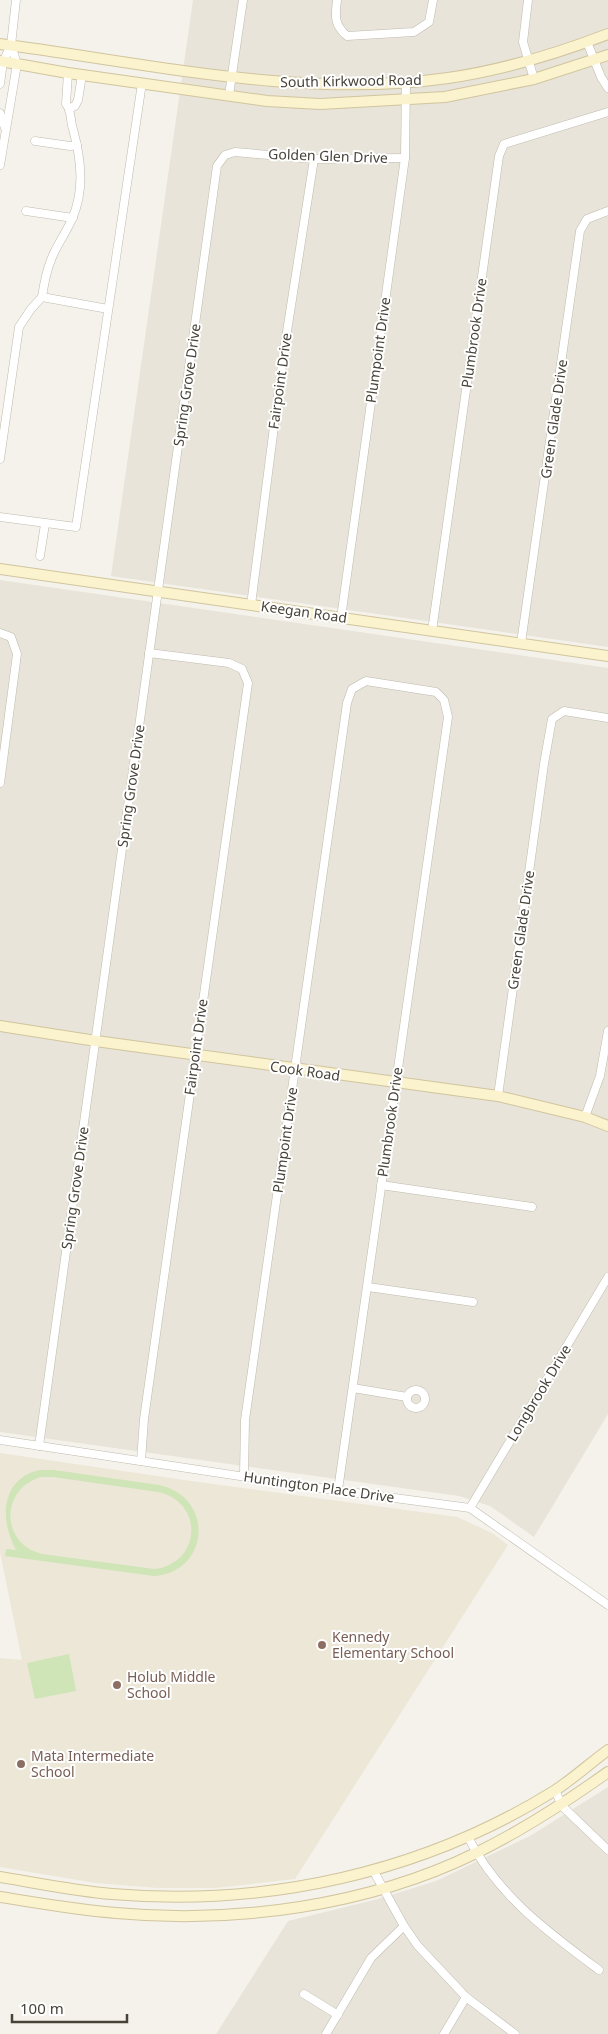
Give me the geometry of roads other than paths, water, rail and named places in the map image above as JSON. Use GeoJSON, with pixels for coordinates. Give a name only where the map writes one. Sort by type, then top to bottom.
{"type":"FeatureCollection","features":[{"type":"Feature","properties":{"kind":"main road","name":"South Kirkwood Road"},"geometry":{"type":"LineString","coordinates":[[5,45],[274,82],[321,84],[406,83],[491,71],[528,61],[608,34]]}},
{"type":"Feature","properties":{"kind":"main road","name":"South Kirkwood Road"},"geometry":{"type":"LineString","coordinates":[[2,62],[229,96],[267,101],[320,104],[445,97],[534,79],[608,55]]}},
{"type":"Feature","properties":{"kind":"main road","name":"Keegan Road"},"geometry":{"type":"LineString","coordinates":[[0,569],[608,656]]}},
{"type":"Feature","properties":{"kind":"main road","name":"Cook Road"},"geometry":{"type":"LineString","coordinates":[[0,1026],[296,1070],[498,1096],[585,1117],[608,1126]]}},
{"type":"Feature","properties":{"kind":"main road"},"geometry":{"type":"LineString","coordinates":[[0,1877],[86,1891],[142,1896],[206,1897],[293,1889],[373,1870],[420,1856],[468,1837],[555,1790],[608,1750]]}},
{"type":"Feature","properties":{"kind":"main road"},"geometry":{"type":"LineString","coordinates":[[0,1897],[84,1910],[134,1915],[206,1916],[256,1913],[359,1895],[423,1876],[476,1853],[562,1806],[608,1772]]}},
{"type":"Feature","properties":{"kind":"main road"},"geometry":{"type":"LineString","coordinates":[[84,1910],[86,1891]]}},
{"type":"Feature","properties":{"kind":"main road"},"geometry":{"type":"LineString","coordinates":[[206,1897],[206,1916]]}},
{"type":"Feature","properties":{"kind":"street"},"geometry":{"type":"LineString","coordinates":[[0,84],[5,45],[16,0]]}},
{"type":"Feature","properties":{"kind":"street"},"geometry":{"type":"LineString","coordinates":[[229,96],[243,0]]}},
{"type":"Feature","properties":{"kind":"street"},"geometry":{"type":"LineString","coordinates":[[337,0],[335,13],[338,28],[347,36],[414,32],[429,22],[433,0]]}},
{"type":"Feature","properties":{"kind":"street"},"geometry":{"type":"LineString","coordinates":[[528,0],[523,42],[534,79]]}},
{"type":"Feature","properties":{"kind":"street"},"geometry":{"type":"LineString","coordinates":[[587,42],[601,77],[608,88]]}},
{"type":"Feature","properties":{"kind":"street"},"geometry":{"type":"LineString","coordinates":[[0,161],[16,64],[5,45]]}},
{"type":"Feature","properties":{"kind":"street"},"geometry":{"type":"LineString","coordinates":[[0,459],[19,327],[42,297],[46,274],[52,258],[73,218],[80,181],[81,165],[70,108],[66,104],[68,73]]}},
{"type":"Feature","properties":{"kind":"street"},"geometry":{"type":"LineString","coordinates":[[70,108],[75,106],[78,100],[82,75]]}},
{"type":"Feature","properties":{"kind":"street"},"geometry":{"type":"LineString","coordinates":[[0,517],[76,527],[142,83]]}},
{"type":"Feature","properties":{"kind":"street","name":"Plumpoint Drive"},"geometry":{"type":"LineString","coordinates":[[341,618],[405,158],[406,83]]}},
{"type":"Feature","properties":{"kind":"street","name":"Plumbrook Drive"},"geometry":{"type":"LineString","coordinates":[[432,631],[499,156],[504,144],[608,112]]}},
{"type":"Feature","properties":{"kind":"street"},"geometry":{"type":"LineString","coordinates":[[0,113],[6,129]]}},
{"type":"Feature","properties":{"kind":"street"},"geometry":{"type":"LineString","coordinates":[[35,141],[70,146],[77,145]]}},
{"type":"Feature","properties":{"kind":"street","name":"Spring Grove Drive"},"geometry":{"type":"LineString","coordinates":[[39,1446],[217,166],[225,155],[235,152],[251,154]]}},
{"type":"Feature","properties":{"kind":"street","name":"Golden Glen Drive"},"geometry":{"type":"LineString","coordinates":[[251,154],[314,159],[405,158]]}},
{"type":"Feature","properties":{"kind":"street","name":"Fairpoint Drive"},"geometry":{"type":"LineString","coordinates":[[251,605],[283,357],[314,159]]}},
{"type":"Feature","properties":{"kind":"street"},"geometry":{"type":"LineString","coordinates":[[26,211],[73,218]]}},
{"type":"Feature","properties":{"kind":"street","name":"Green Glade Drive"},"geometry":{"type":"LineString","coordinates":[[521,643],[580,231],[587,219],[608,211]]}},
{"type":"Feature","properties":{"kind":"street"},"geometry":{"type":"LineString","coordinates":[[42,297],[108,308]]}},
{"type":"Feature","properties":{"kind":"street"},"geometry":{"type":"LineString","coordinates":[[40,556],[45,524]]}},
{"type":"Feature","properties":{"kind":"street"},"geometry":{"type":"LineString","coordinates":[[0,633],[11,637],[17,654],[0,783]]}},
{"type":"Feature","properties":{"kind":"street","name":"Fairpoint Drive"},"geometry":{"type":"LineString","coordinates":[[141,1461],[144,1419],[248,683],[242,669],[229,663],[149,653]]}},
{"type":"Feature","properties":{"kind":"street","name":"Plumpoint Drive"},"geometry":{"type":"LineString","coordinates":[[244,1475],[245,1420],[347,703],[352,689],[366,682],[436,692],[444,700],[448,717],[443,754]]}},
{"type":"Feature","properties":{"kind":"street","name":"Green Glade Drive"},"geometry":{"type":"LineString","coordinates":[[498,1096],[544,764],[552,719],[564,711],[608,718]]}},
{"type":"Feature","properties":{"kind":"street","name":"Plumbrook Drive"},"geometry":{"type":"LineString","coordinates":[[338,1490],[443,754]]}},
{"type":"Feature","properties":{"kind":"street"},"geometry":{"type":"LineString","coordinates":[[585,1117],[600,1076],[608,1031]]}},
{"type":"Feature","properties":{"kind":"street"},"geometry":{"type":"LineString","coordinates":[[381,1185],[532,1207]]}},
{"type":"Feature","properties":{"kind":"street","name":"Longbrook Drive"},"geometry":{"type":"LineString","coordinates":[[470,1508],[608,1277]]}},
{"type":"Feature","properties":{"kind":"street"},"geometry":{"type":"LineString","coordinates":[[368,1286],[473,1302]]}},
{"type":"Feature","properties":{"kind":"street"},"geometry":{"type":"LineString","coordinates":[[353,1388],[407,1397]]}},
{"type":"Feature","properties":{"kind":"street","name":"Huntington Place Drive"},"geometry":{"type":"LineString","coordinates":[[0,1440],[470,1508],[608,1606]]}},
{"type":"Feature","properties":{"kind":"street"},"geometry":{"type":"LineString","coordinates":[[555,1790],[562,1806],[608,1850]]}},
{"type":"Feature","properties":{"kind":"street"},"geometry":{"type":"LineString","coordinates":[[468,1837],[476,1853],[504,1889],[531,1918],[599,1970]]}},
{"type":"Feature","properties":{"kind":"street"},"geometry":{"type":"LineString","coordinates":[[373,1870],[404,1926],[418,1946],[466,1997],[515,2034]]}},
{"type":"Feature","properties":{"kind":"street"},"geometry":{"type":"LineString","coordinates":[[326,2034],[371,1958],[404,1926]]}},
{"type":"Feature","properties":{"kind":"street"},"geometry":{"type":"LineString","coordinates":[[304,1994],[338,2014]]}},
{"type":"Feature","properties":{"kind":"street"},"geometry":{"type":"LineString","coordinates":[[444,2034],[466,1997]]}},
{"type":"Feature","properties":{"kind":"place","name":"Kennedy Elementary School"},"geometry":{"type":"Point","coordinates":[322,1645]}},
{"type":"Feature","properties":{"kind":"place","name":"Holub Middle School"},"geometry":{"type":"Point","coordinates":[117,1685]}},
{"type":"Feature","properties":{"kind":"place","name":"Mata Intermediate School"},"geometry":{"type":"Point","coordinates":[21,1764]}}]}
